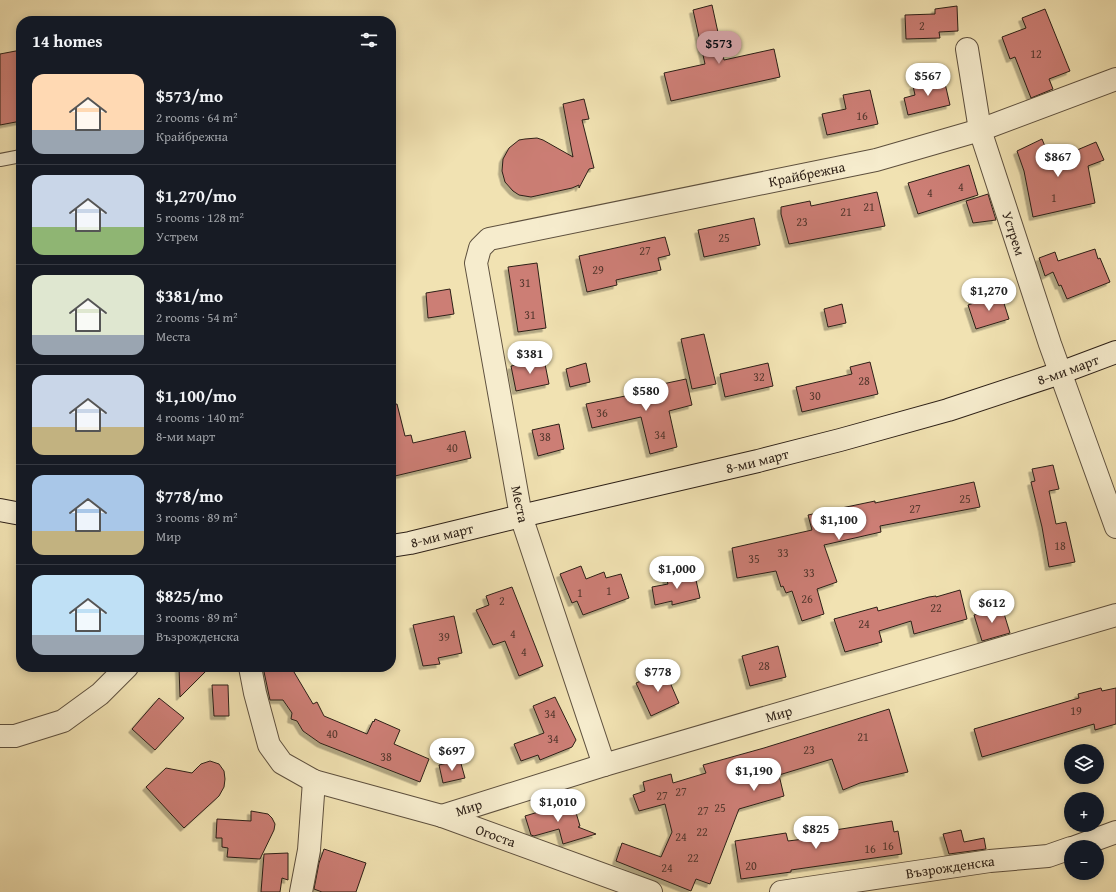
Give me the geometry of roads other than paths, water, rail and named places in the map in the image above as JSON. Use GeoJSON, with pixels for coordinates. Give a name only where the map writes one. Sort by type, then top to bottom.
{"type":"FeatureCollection","features":[{"type":"Feature","properties":{"kind":"street","name":"Устрем"},"geometry":{"type":"LineString","coordinates":[[966,49],[980,130],[1060,373],[1116,528]]}},
{"type":"Feature","properties":{"kind":"street","name":"Крайбрежна"},"geometry":{"type":"LineString","coordinates":[[490,239],[876,160],[980,130],[1116,79]]}},
{"type":"Feature","properties":{"kind":"street","name":"Места"},"geometry":{"type":"LineString","coordinates":[[490,239],[480,248],[476,263],[521,516],[604,765]]}},
{"type":"Feature","properties":{"kind":"street","name":"8-ми март"},"geometry":{"type":"LineString","coordinates":[[396,545],[766,459],[948,410],[1060,373],[1116,352]]}},
{"type":"Feature","properties":{"kind":"street","name":"Мир"},"geometry":{"type":"LineString","coordinates":[[442,816],[604,765],[1116,614]]}},
{"type":"Feature","properties":{"kind":"street"},"geometry":{"type":"LineString","coordinates":[[0,736],[15,736],[63,721],[100,694],[121,672]]}},
{"type":"Feature","properties":{"kind":"street","name":"Огоста"},"geometry":{"type":"LineString","coordinates":[[251,672],[268,745],[282,763],[314,781],[442,816],[651,892]]}},
{"type":"Feature","properties":{"kind":"street"},"geometry":{"type":"LineString","coordinates":[[301,892],[309,850],[314,781]]}},
{"type":"Feature","properties":{"kind":"street"},"geometry":{"type":"LineString","coordinates":[[1094,840],[1116,832]]}},
{"type":"Feature","properties":{"kind":"street","name":"Възрожденска"},"geometry":{"type":"LineString","coordinates":[[781,892],[990,861],[1048,856],[1064,850]]}},
{"type":"Feature","properties":{"kind":"lane"},"geometry":{"type":"LineString","coordinates":[[0,160],[16,157]]}}]}
